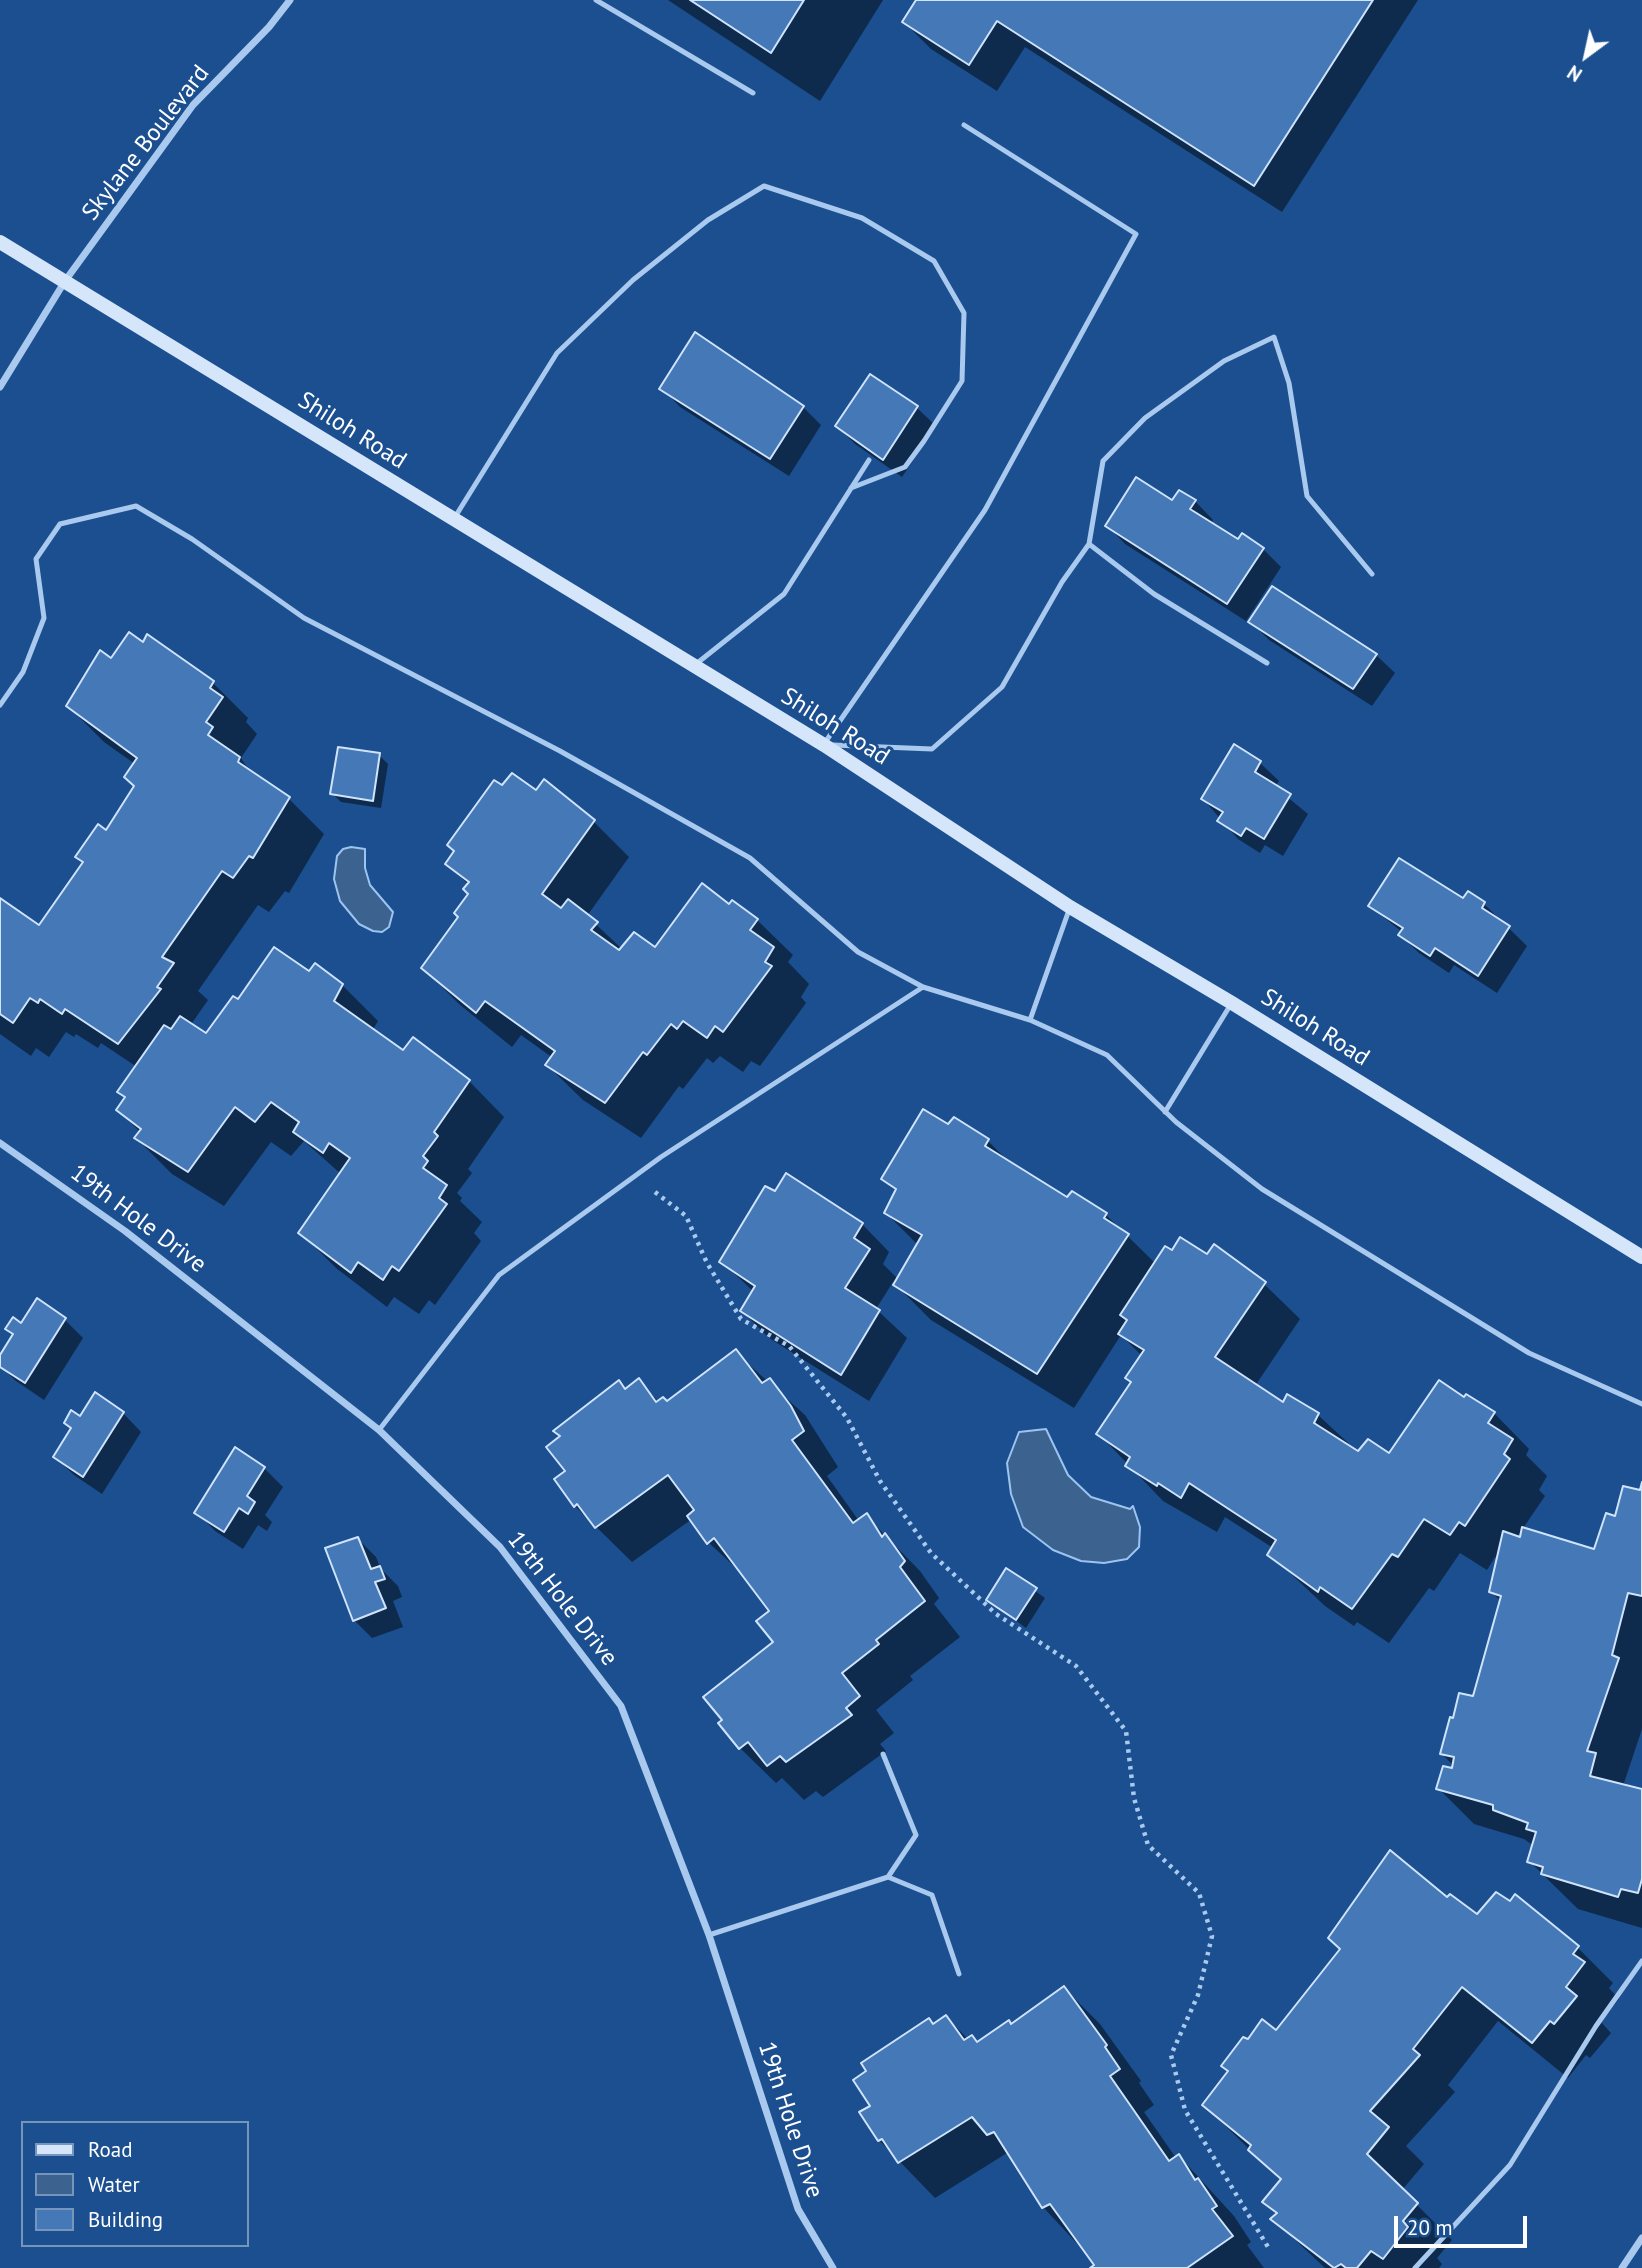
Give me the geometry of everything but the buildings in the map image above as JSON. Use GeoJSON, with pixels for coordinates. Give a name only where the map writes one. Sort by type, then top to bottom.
{"type":"FeatureCollection","features":[{"type":"Feature","properties":{"kind":"main road","name":"Shiloh Road"},"geometry":{"type":"LineString","coordinates":[[0,242],[824,745],[1070,907],[1232,1003],[1642,1258]]}},
{"type":"Feature","properties":{"kind":"street","name":"Skylane Boulevard"},"geometry":{"type":"LineString","coordinates":[[0,387],[65,281],[193,105],[268,27],[290,0]]}},
{"type":"Feature","properties":{"kind":"street","name":"19th Hole Drive"},"geometry":{"type":"LineString","coordinates":[[0,1143],[125,1231],[379,1430],[500,1547],[621,1706],[709,1936],[798,2208],[833,2268]]}},
{"type":"Feature","properties":{"kind":"street"},"geometry":{"type":"LineString","coordinates":[[1622,2268],[1642,2238]]}},
{"type":"Feature","properties":{"kind":"lane"},"geometry":{"type":"LineString","coordinates":[[597,0],[753,93]]}},
{"type":"Feature","properties":{"kind":"lane"},"geometry":{"type":"LineString","coordinates":[[824,745],[985,510],[1136,234],[964,125]]}},
{"type":"Feature","properties":{"kind":"lane"},"geometry":{"type":"LineString","coordinates":[[453,520],[556,354],[633,280],[708,220],[764,186],[862,218],[934,261],[964,313],[962,381],[924,441],[905,467],[851,488]]}},
{"type":"Feature","properties":{"kind":"lane"},"geometry":{"type":"LineString","coordinates":[[824,745],[932,749],[1002,687],[1062,582],[1089,544],[1103,461],[1145,418],[1224,361],[1274,337],[1289,383],[1307,496],[1373,574]]}},
{"type":"Feature","properties":{"kind":"lane"},"geometry":{"type":"LineString","coordinates":[[694,666],[784,594],[869,460]]}},
{"type":"Feature","properties":{"kind":"lane"},"geometry":{"type":"LineString","coordinates":[[0,705],[23,672],[44,618],[36,559],[60,524],[136,506],[192,539],[304,618],[560,751],[750,858],[858,952],[923,987],[1030,1020],[1107,1055],[1165,1112],[1262,1189],[1518,1346],[1642,1404]]}},
{"type":"Feature","properties":{"kind":"lane"},"geometry":{"type":"LineString","coordinates":[[1089,544],[1154,594],[1267,663]]}},
{"type":"Feature","properties":{"kind":"lane"},"geometry":{"type":"LineString","coordinates":[[1030,1020],[1070,907]]}},
{"type":"Feature","properties":{"kind":"lane"},"geometry":{"type":"LineString","coordinates":[[379,1430],[499,1275],[634,1177],[923,987]]}},
{"type":"Feature","properties":{"kind":"lane"},"geometry":{"type":"LineString","coordinates":[[1165,1112],[1232,1003]]}},
{"type":"Feature","properties":{"kind":"lane"},"geometry":{"type":"LineString","coordinates":[[709,1936],[888,1877],[916,1835],[883,1754]]}},
{"type":"Feature","properties":{"kind":"lane"},"geometry":{"type":"LineString","coordinates":[[888,1877],[932,1895],[959,1974]]}},
{"type":"Feature","properties":{"kind":"lane"},"geometry":{"type":"LineString","coordinates":[[1415,2268],[1510,2165],[1596,2026],[1642,1961]]}},
{"type":"Feature","properties":{"kind":"path"},"geometry":{"type":"LineString","coordinates":[[634,1177],[686,1216],[707,1262],[741,1319],[789,1346],[822,1387],[846,1418],[880,1480],[931,1553],[996,1614],[1076,1666],[1126,1731],[1134,1798],[1148,1845],[1199,1893],[1212,1936],[1198,1995],[1171,2055],[1185,2110],[1268,2248]]}},
{"type":"Feature","properties":{"kind":"water"},"geometry":{"type":"Polygon","coordinates":[[[343,849],[365,849],[365,868],[370,885],[393,912],[389,927],[382,932],[359,924],[340,901],[334,879],[337,856],[343,849]]]}},
{"type":"Feature","properties":{"kind":"water"},"geometry":{"type":"Polygon","coordinates":[[[1046,1429],[1068,1475],[1091,1497],[1130,1509],[1133,1506],[1140,1527],[1139,1547],[1127,1559],[1104,1563],[1081,1561],[1053,1550],[1023,1527],[1011,1494],[1007,1463],[1019,1432],[1046,1429]]]}}]}
